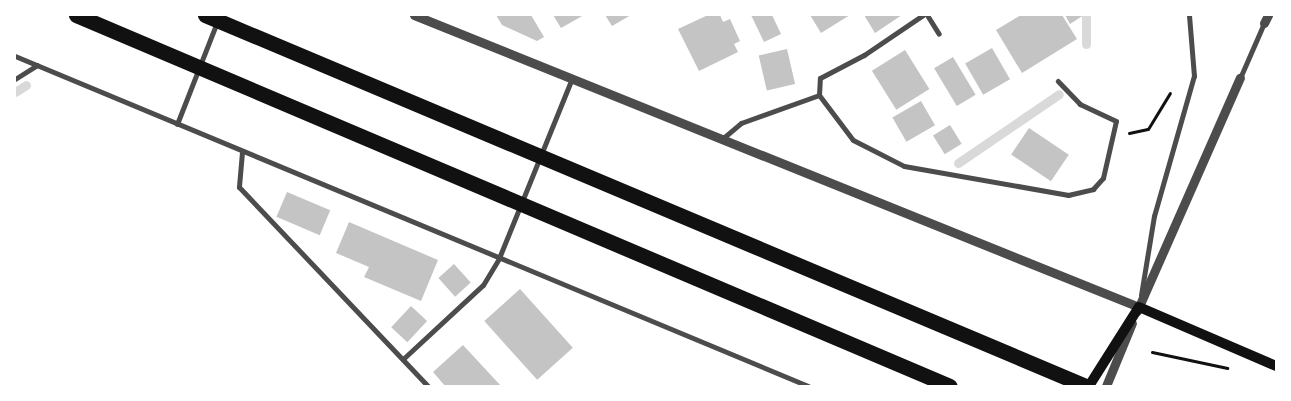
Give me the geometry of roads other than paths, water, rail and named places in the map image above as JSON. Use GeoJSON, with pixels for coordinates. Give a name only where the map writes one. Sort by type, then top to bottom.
{"type":"FeatureCollection","features":[{"type":"Feature","properties":{"kind":"highway"},"geometry":{"type":"LineString","coordinates":[[76,15],[950,386]]}},
{"type":"Feature","properties":{"kind":"highway"},"geometry":{"type":"LineString","coordinates":[[206,15],[1087,386]]}},
{"type":"Feature","properties":{"kind":"main road"},"geometry":{"type":"LineString","coordinates":[[1087,386],[1139,307],[1276,366]]}},
{"type":"Feature","properties":{"kind":"street"},"geometry":{"type":"LineString","coordinates":[[177,124],[220,15]]}},
{"type":"Feature","properties":{"kind":"street"},"geometry":{"type":"LineString","coordinates":[[414,15],[571,81],[1139,307]]}},
{"type":"Feature","properties":{"kind":"street"},"geometry":{"type":"LineString","coordinates":[[923,15],[864,55],[820,78],[819,95],[853,140],[904,166],[1068,195],[1093,189],[1104,178],[1116,133],[1116,121],[1080,104],[1058,81]]}},
{"type":"Feature","properties":{"kind":"street"},"geometry":{"type":"LineString","coordinates":[[927,15],[939,34]]}},
{"type":"Feature","properties":{"kind":"street"},"geometry":{"type":"LineString","coordinates":[[1139,307],[1154,216],[1194,76],[1189,15]]}},
{"type":"Feature","properties":{"kind":"street"},"geometry":{"type":"LineString","coordinates":[[1106,386],[1266,19]]}},
{"type":"Feature","properties":{"kind":"street"},"geometry":{"type":"LineString","coordinates":[[15,56],[808,386]]}},
{"type":"Feature","properties":{"kind":"street"},"geometry":{"type":"LineString","coordinates":[[15,79],[37,65]]}},
{"type":"Feature","properties":{"kind":"street"},"geometry":{"type":"LineString","coordinates":[[403,359],[483,284],[499,258],[571,81]]}},
{"type":"Feature","properties":{"kind":"street"},"geometry":{"type":"LineString","coordinates":[[719,140],[741,123],[819,95]]}},
{"type":"Feature","properties":{"kind":"street"},"geometry":{"type":"LineString","coordinates":[[242,152],[239,187],[428,386]]}},
{"type":"Feature","properties":{"kind":"waterway"},"geometry":{"type":"LineString","coordinates":[[1086,15],[1086,44]]}},
{"type":"Feature","properties":{"kind":"waterway"},"geometry":{"type":"LineString","coordinates":[[15,92],[26,85]]}},
{"type":"Feature","properties":{"kind":"waterway"},"geometry":{"type":"LineString","coordinates":[[958,163],[1059,94]]}}]}
